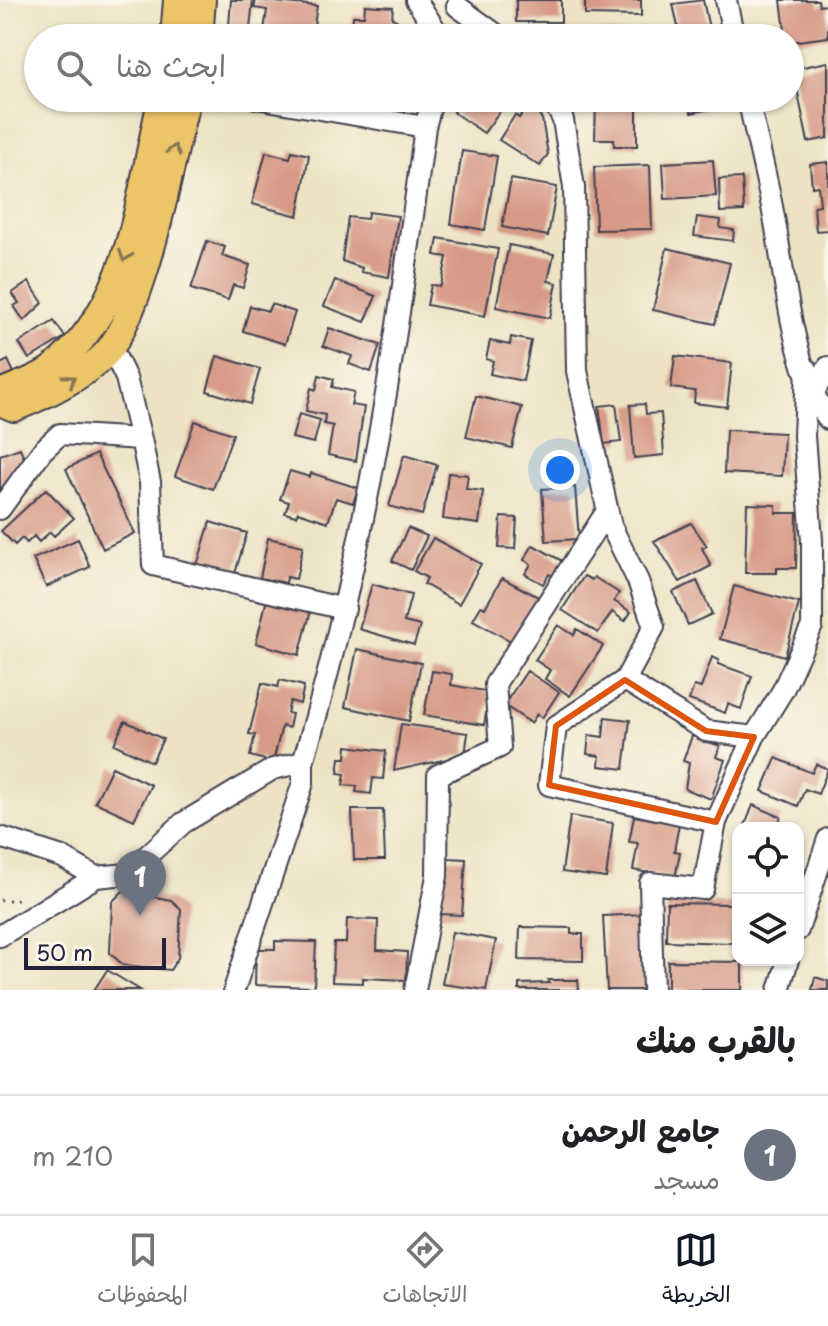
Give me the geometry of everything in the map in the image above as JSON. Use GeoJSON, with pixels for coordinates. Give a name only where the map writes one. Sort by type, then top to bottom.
{"type":"FeatureCollection","features":[{"type":"Feature","properties":{"kind":"main road"},"geometry":{"type":"LineString","coordinates":[[175,24],[177,0]]}},
{"type":"Feature","properties":{"kind":"main road"},"geometry":{"type":"LineString","coordinates":[[200,24],[202,0]]}},
{"type":"Feature","properties":{"kind":"main road"},"geometry":{"type":"LineString","coordinates":[[0,393],[48,371],[97,322],[116,283],[134,228],[159,112]]}},
{"type":"Feature","properties":{"kind":"main road"},"geometry":{"type":"LineString","coordinates":[[0,402],[14,408],[54,391],[111,347],[138,287],[183,112]]}},
{"type":"Feature","properties":{"kind":"street"},"geometry":{"type":"LineString","coordinates":[[416,0],[432,24]]}},
{"type":"Feature","properties":{"kind":"street"},"geometry":{"type":"LineString","coordinates":[[726,0],[731,24]]}},
{"type":"Feature","properties":{"kind":"street"},"geometry":{"type":"LineString","coordinates":[[453,24],[458,3],[484,24]]}},
{"type":"Feature","properties":{"kind":"street"},"geometry":{"type":"LineString","coordinates":[[338,112],[425,127]]}},
{"type":"Feature","properties":{"kind":"street"},"geometry":{"type":"LineString","coordinates":[[234,990],[303,783],[303,762],[345,609],[382,417],[429,112]]}},
{"type":"Feature","properties":{"kind":"street"},"geometry":{"type":"LineString","coordinates":[[559,112],[574,187],[577,371],[607,511],[654,627],[625,680],[556,726],[549,785],[716,822]]}},
{"type":"Feature","properties":{"kind":"street"},"geometry":{"type":"LineString","coordinates":[[751,112],[773,212],[787,301],[814,392],[828,419]]}},
{"type":"Feature","properties":{"kind":"street"},"geometry":{"type":"LineString","coordinates":[[111,347],[126,378],[150,482],[153,565],[345,609]]}},
{"type":"Feature","properties":{"kind":"street"},"geometry":{"type":"LineString","coordinates":[[814,392],[828,367]]}},
{"type":"Feature","properties":{"kind":"street"},"geometry":{"type":"LineString","coordinates":[[653,990],[650,883],[703,889],[716,822],[754,737],[783,690],[812,626],[812,541],[804,436],[807,369]]}},
{"type":"Feature","properties":{"kind":"street"},"geometry":{"type":"LineString","coordinates":[[0,509],[42,451],[60,434],[141,439]]}},
{"type":"Feature","properties":{"kind":"street"},"geometry":{"type":"LineString","coordinates":[[415,990],[437,876],[438,775],[500,747],[495,684],[607,511]]}},
{"type":"Feature","properties":{"kind":"street"},"geometry":{"type":"LineString","coordinates":[[625,680],[706,731],[754,737]]}},
{"type":"Feature","properties":{"kind":"street"},"geometry":{"type":"LineString","coordinates":[[0,936],[96,877],[127,874],[183,823],[273,769],[303,762]]}},
{"type":"Feature","properties":{"kind":"street"},"geometry":{"type":"LineString","coordinates":[[0,837],[62,857],[96,877]]}},
{"type":"Feature","properties":{"kind":"street"},"geometry":{"type":"LineString","coordinates":[[804,912],[828,839]]}},
{"type":"Feature","properties":{"kind":"street"},"geometry":{"type":"LineString","coordinates":[[779,990],[786,966]]}},
{"type":"Feature","properties":{"kind":"highlighted area"},"geometry":{"type":"Polygon","coordinates":[[[625,680],[706,731],[754,737],[716,822],[549,785],[556,726],[625,680]]]}},
{"type":"Feature","properties":{"kind":"building"},"geometry":{"type":"Polygon","coordinates":[[[231,0],[253,0],[250,24],[229,24],[231,0]]]}},
{"type":"Feature","properties":{"kind":"building"},"geometry":{"type":"Polygon","coordinates":[[[256,0],[317,6],[314,24],[265,24],[267,10],[254,8],[256,0]]]}},
{"type":"Feature","properties":{"kind":"building"},"geometry":{"type":"Polygon","coordinates":[[[516,0],[561,0],[561,22],[516,22],[516,0]]]}},
{"type":"Feature","properties":{"kind":"building"},"geometry":{"type":"Polygon","coordinates":[[[585,0],[641,0],[641,16],[585,15],[585,0]]]}},
{"type":"Feature","properties":{"kind":"building"},"geometry":{"type":"Polygon","coordinates":[[[703,0],[708,24],[677,24],[673,4],[703,0]]]}},
{"type":"Feature","properties":{"kind":"building"},"geometry":{"type":"Polygon","coordinates":[[[781,0],[818,0],[819,6],[828,5],[828,37],[804,40],[804,24],[784,24],[781,0]]]}},
{"type":"Feature","properties":{"kind":"building"},"geometry":{"type":"Polygon","coordinates":[[[365,5],[393,7],[392,18],[398,24],[353,24],[353,16],[364,16],[365,5]]]}},
{"type":"Feature","properties":{"kind":"building"},"geometry":{"type":"Polygon","coordinates":[[[828,62],[828,138],[808,142],[802,112],[804,67],[828,62]]]}},
{"type":"Feature","properties":{"kind":"building"},"geometry":{"type":"Polygon","coordinates":[[[453,112],[499,112],[484,133],[453,112]]]}},
{"type":"Feature","properties":{"kind":"building"},"geometry":{"type":"Polygon","coordinates":[[[523,112],[536,112],[542,119],[548,154],[540,166],[499,140],[515,115],[519,118],[523,112]]]}},
{"type":"Feature","properties":{"kind":"building"},"geometry":{"type":"Polygon","coordinates":[[[596,112],[637,112],[637,146],[614,146],[614,139],[595,139],[596,112]]]}},
{"type":"Feature","properties":{"kind":"building"},"geometry":{"type":"Polygon","coordinates":[[[292,151],[309,155],[298,216],[252,204],[266,152],[290,158],[292,151]]]}},
{"type":"Feature","properties":{"kind":"building"},"geometry":{"type":"Polygon","coordinates":[[[462,151],[497,156],[485,230],[451,224],[462,151]]]}},
{"type":"Feature","properties":{"kind":"building"},"geometry":{"type":"Polygon","coordinates":[[[713,160],[716,196],[665,199],[663,163],[713,160]]]}},
{"type":"Feature","properties":{"kind":"building"},"geometry":{"type":"Polygon","coordinates":[[[828,162],[828,230],[816,231],[814,206],[820,205],[818,186],[812,187],[810,164],[828,162]]]}},
{"type":"Feature","properties":{"kind":"building"},"geometry":{"type":"Polygon","coordinates":[[[650,165],[652,229],[596,230],[594,167],[650,165]]]}},
{"type":"Feature","properties":{"kind":"building"},"geometry":{"type":"Polygon","coordinates":[[[742,178],[744,211],[720,212],[719,179],[742,178]]]}},
{"type":"Feature","properties":{"kind":"building"},"geometry":{"type":"Polygon","coordinates":[[[511,179],[557,187],[548,236],[502,227],[511,179]]]}},
{"type":"Feature","properties":{"kind":"building"},"geometry":{"type":"Polygon","coordinates":[[[368,212],[398,216],[389,277],[361,272],[362,268],[342,261],[348,217],[367,219],[368,212]]]}},
{"type":"Feature","properties":{"kind":"building"},"geometry":{"type":"Polygon","coordinates":[[[697,217],[721,220],[720,228],[734,230],[733,241],[694,236],[697,217]]]}},
{"type":"Feature","properties":{"kind":"building"},"geometry":{"type":"Polygon","coordinates":[[[438,238],[498,249],[485,316],[427,305],[431,285],[441,286],[447,257],[435,255],[438,238]]]}},
{"type":"Feature","properties":{"kind":"building"},"geometry":{"type":"Polygon","coordinates":[[[207,241],[225,247],[222,256],[250,265],[243,288],[233,285],[228,300],[191,289],[207,241]]]}},
{"type":"Feature","properties":{"kind":"building"},"geometry":{"type":"Polygon","coordinates":[[[509,245],[554,254],[548,281],[557,283],[550,318],[496,307],[509,245]]]}},
{"type":"Feature","properties":{"kind":"building"},"geometry":{"type":"Polygon","coordinates":[[[667,248],[730,263],[715,324],[653,310],[667,248]]]}},
{"type":"Feature","properties":{"kind":"building"},"geometry":{"type":"Polygon","coordinates":[[[335,280],[376,296],[365,322],[324,306],[335,280]]]}},
{"type":"Feature","properties":{"kind":"building"},"geometry":{"type":"Polygon","coordinates":[[[29,282],[43,303],[24,321],[14,306],[19,303],[12,293],[29,282]]]}},
{"type":"Feature","properties":{"kind":"building"},"geometry":{"type":"Polygon","coordinates":[[[271,304],[295,312],[285,344],[243,331],[250,306],[268,311],[271,304]]]}},
{"type":"Feature","properties":{"kind":"building"},"geometry":{"type":"Polygon","coordinates":[[[54,321],[65,337],[29,359],[19,343],[54,321]]]}},
{"type":"Feature","properties":{"kind":"building"},"geometry":{"type":"Polygon","coordinates":[[[329,328],[380,345],[371,372],[349,364],[352,356],[323,346],[329,328]]]}},
{"type":"Feature","properties":{"kind":"building"},"geometry":{"type":"Polygon","coordinates":[[[511,337],[531,341],[523,381],[490,374],[493,361],[486,359],[490,341],[510,345],[511,337]]]}},
{"type":"Feature","properties":{"kind":"building"},"geometry":{"type":"Polygon","coordinates":[[[217,356],[260,369],[250,404],[207,391],[217,356]]]}},
{"type":"Feature","properties":{"kind":"building"},"geometry":{"type":"Polygon","coordinates":[[[675,356],[732,363],[727,407],[694,403],[695,391],[671,388],[675,356]]]}},
{"type":"Feature","properties":{"kind":"building"},"geometry":{"type":"Polygon","coordinates":[[[8,360],[15,375],[0,382],[0,364],[8,360]]]}},
{"type":"Feature","properties":{"kind":"building"},"geometry":{"type":"Polygon","coordinates":[[[319,375],[334,379],[332,387],[354,392],[351,405],[364,407],[356,461],[328,455],[333,426],[324,424],[325,415],[306,411],[311,388],[316,390],[319,375]]]}},
{"type":"Feature","properties":{"kind":"building"},"geometry":{"type":"Polygon","coordinates":[[[476,396],[522,407],[512,448],[466,437],[476,396]]]}},
{"type":"Feature","properties":{"kind":"building"},"geometry":{"type":"Polygon","coordinates":[[[616,404],[621,442],[604,444],[599,406],[616,404]]]}},
{"type":"Feature","properties":{"kind":"building"},"geometry":{"type":"Polygon","coordinates":[[[645,404],[646,414],[661,413],[664,455],[634,458],[630,405],[645,404]]]}},
{"type":"Feature","properties":{"kind":"building"},"geometry":{"type":"Polygon","coordinates":[[[299,414],[320,420],[314,443],[292,438],[299,414]]]}},
{"type":"Feature","properties":{"kind":"building"},"geometry":{"type":"Polygon","coordinates":[[[195,421],[233,434],[213,489],[175,476],[195,421]]]}},
{"type":"Feature","properties":{"kind":"building"},"geometry":{"type":"Polygon","coordinates":[[[726,430],[784,433],[782,476],[724,473],[726,430]]]}},
{"type":"Feature","properties":{"kind":"building"},"geometry":{"type":"Polygon","coordinates":[[[20,448],[27,465],[0,498],[0,455],[20,448]]]}},
{"type":"Feature","properties":{"kind":"building"},"geometry":{"type":"Polygon","coordinates":[[[96,454],[135,533],[103,549],[66,469],[96,454]]]}},
{"type":"Feature","properties":{"kind":"building"},"geometry":{"type":"Polygon","coordinates":[[[404,455],[437,465],[422,515],[389,506],[404,455]]]}},
{"type":"Feature","properties":{"kind":"building"},"geometry":{"type":"Polygon","coordinates":[[[290,471],[310,477],[311,473],[358,488],[353,503],[336,498],[328,522],[298,512],[296,516],[285,513],[289,502],[280,499],[290,471]]]}},
{"type":"Feature","properties":{"kind":"building"},"geometry":{"type":"Polygon","coordinates":[[[448,473],[468,475],[466,489],[483,491],[479,524],[443,519],[448,473]]]}},
{"type":"Feature","properties":{"kind":"building"},"geometry":{"type":"Polygon","coordinates":[[[575,487],[579,539],[546,541],[542,489],[575,487]]]}},
{"type":"Feature","properties":{"kind":"building"},"geometry":{"type":"Polygon","coordinates":[[[46,489],[74,518],[54,536],[50,532],[39,542],[34,536],[27,543],[22,538],[15,545],[1,531],[46,489]]]}},
{"type":"Feature","properties":{"kind":"building"},"geometry":{"type":"Polygon","coordinates":[[[747,504],[776,505],[776,513],[797,513],[796,568],[777,568],[777,573],[745,573],[747,504]]]}},
{"type":"Feature","properties":{"kind":"building"},"geometry":{"type":"Polygon","coordinates":[[[501,517],[517,518],[515,549],[499,548],[501,517]]]}},
{"type":"Feature","properties":{"kind":"building"},"geometry":{"type":"Polygon","coordinates":[[[210,522],[247,533],[233,580],[196,569],[210,522]]]}},
{"type":"Feature","properties":{"kind":"building"},"geometry":{"type":"Polygon","coordinates":[[[691,523],[707,546],[702,548],[711,566],[680,582],[654,541],[691,523]]]}},
{"type":"Feature","properties":{"kind":"building"},"geometry":{"type":"Polygon","coordinates":[[[408,528],[427,536],[411,570],[392,561],[408,528]]]}},
{"type":"Feature","properties":{"kind":"building"},"geometry":{"type":"Polygon","coordinates":[[[268,538],[303,546],[296,579],[287,577],[286,583],[260,578],[268,538]]]}},
{"type":"Feature","properties":{"kind":"building"},"geometry":{"type":"Polygon","coordinates":[[[433,538],[481,564],[459,604],[424,584],[427,578],[414,571],[433,538]]]}},
{"type":"Feature","properties":{"kind":"building"},"geometry":{"type":"Polygon","coordinates":[[[78,539],[90,567],[46,587],[33,559],[78,539]]]}},
{"type":"Feature","properties":{"kind":"building"},"geometry":{"type":"Polygon","coordinates":[[[533,545],[564,562],[556,578],[549,574],[543,584],[525,574],[531,564],[524,560],[533,545]]]}},
{"type":"Feature","properties":{"kind":"building"},"geometry":{"type":"Polygon","coordinates":[[[584,576],[592,580],[594,577],[619,593],[614,601],[631,612],[625,621],[612,612],[598,633],[562,610],[584,576]]]}},
{"type":"Feature","properties":{"kind":"building"},"geometry":{"type":"Polygon","coordinates":[[[502,578],[542,599],[518,645],[473,620],[481,606],[485,608],[502,578]]]}},
{"type":"Feature","properties":{"kind":"building"},"geometry":{"type":"Polygon","coordinates":[[[697,581],[712,614],[688,625],[673,592],[697,581]]]}},
{"type":"Feature","properties":{"kind":"building"},"geometry":{"type":"Polygon","coordinates":[[[372,584],[411,595],[404,622],[420,626],[414,645],[359,629],[372,584]]]}},
{"type":"Feature","properties":{"kind":"building"},"geometry":{"type":"Polygon","coordinates":[[[734,586],[799,603],[785,656],[720,639],[734,586]]]}},
{"type":"Feature","properties":{"kind":"building"},"geometry":{"type":"Polygon","coordinates":[[[268,595],[312,607],[299,655],[256,643],[268,595]]]}},
{"type":"Feature","properties":{"kind":"building"},"geometry":{"type":"Polygon","coordinates":[[[558,625],[574,635],[577,629],[603,646],[570,696],[545,679],[550,670],[535,660],[558,625]]]}},
{"type":"Feature","properties":{"kind":"building"},"geometry":{"type":"Polygon","coordinates":[[[357,649],[421,663],[409,721],[345,707],[357,649]]]}},
{"type":"Feature","properties":{"kind":"building"},"geometry":{"type":"Polygon","coordinates":[[[712,657],[719,660],[718,664],[752,676],[741,709],[728,704],[725,713],[689,700],[694,686],[701,688],[712,657]]]}},
{"type":"Feature","properties":{"kind":"building"},"geometry":{"type":"Polygon","coordinates":[[[432,671],[452,674],[451,685],[490,692],[484,725],[424,715],[432,671]]]}},
{"type":"Feature","properties":{"kind":"building"},"geometry":{"type":"Polygon","coordinates":[[[527,671],[559,692],[542,718],[537,714],[531,723],[504,705],[527,671]]]}},
{"type":"Feature","properties":{"kind":"building"},"geometry":{"type":"Polygon","coordinates":[[[280,680],[304,686],[300,704],[290,701],[287,713],[292,714],[289,728],[282,726],[273,762],[250,756],[255,735],[249,734],[262,683],[278,687],[280,680]]]}},
{"type":"Feature","properties":{"kind":"building"},"geometry":{"type":"Polygon","coordinates":[[[605,717],[630,720],[624,769],[599,766],[600,756],[587,754],[589,735],[603,737],[605,717]]]}},
{"type":"Feature","properties":{"kind":"building"},"geometry":{"type":"Polygon","coordinates":[[[125,721],[163,739],[152,762],[114,744],[125,721]]]}},
{"type":"Feature","properties":{"kind":"building"},"geometry":{"type":"Polygon","coordinates":[[[401,724],[468,733],[465,755],[394,771],[401,724]]]}},
{"type":"Feature","properties":{"kind":"building"},"geometry":{"type":"Polygon","coordinates":[[[692,736],[720,746],[716,757],[725,760],[711,799],[685,789],[689,763],[683,761],[692,736]]]}},
{"type":"Feature","properties":{"kind":"building"},"geometry":{"type":"Polygon","coordinates":[[[347,746],[386,751],[383,779],[373,778],[371,794],[356,792],[357,786],[343,785],[345,774],[338,773],[340,758],[346,758],[347,746]]]}},
{"type":"Feature","properties":{"kind":"building"},"geometry":{"type":"Polygon","coordinates":[[[776,758],[812,773],[816,764],[828,769],[818,794],[805,789],[798,806],[762,791],[776,758]]]}},
{"type":"Feature","properties":{"kind":"building"},"geometry":{"type":"Polygon","coordinates":[[[112,767],[151,785],[134,820],[95,802],[112,767]]]}},
{"type":"Feature","properties":{"kind":"building"},"geometry":{"type":"Polygon","coordinates":[[[753,805],[781,817],[779,822],[746,822],[753,805]]]}},
{"type":"Feature","properties":{"kind":"building"},"geometry":{"type":"Polygon","coordinates":[[[352,810],[383,810],[385,860],[354,860],[352,810]]]}},
{"type":"Feature","properties":{"kind":"building"},"geometry":{"type":"Polygon","coordinates":[[[570,816],[613,823],[606,878],[562,872],[570,816]]]}},
{"type":"Feature","properties":{"kind":"building"},"geometry":{"type":"Polygon","coordinates":[[[634,816],[679,824],[674,851],[680,852],[675,878],[633,870],[638,843],[629,842],[634,816]]]}},
{"type":"Feature","properties":{"kind":"building"},"geometry":{"type":"Polygon","coordinates":[[[447,858],[466,859],[462,915],[440,914],[447,858]]]}},
{"type":"Feature","properties":{"kind":"building"},"geometry":{"type":"Polygon","coordinates":[[[123,891],[171,900],[181,909],[178,958],[170,970],[123,965],[110,953],[112,902],[123,891]]]}},
{"type":"Feature","properties":{"kind":"building"},"geometry":{"type":"Polygon","coordinates":[[[667,903],[732,904],[732,943],[666,941],[667,903]]]}},
{"type":"Feature","properties":{"kind":"building"},"geometry":{"type":"Polygon","coordinates":[[[644,914],[648,990],[607,990],[603,916],[644,914]]]}},
{"type":"Feature","properties":{"kind":"building"},"geometry":{"type":"Polygon","coordinates":[[[347,919],[378,920],[377,950],[407,952],[406,980],[363,978],[363,983],[332,982],[334,943],[346,943],[347,919]]]}},
{"type":"Feature","properties":{"kind":"building"},"geometry":{"type":"Polygon","coordinates":[[[520,927],[571,928],[571,934],[583,934],[583,961],[519,960],[520,927]]]}},
{"type":"Feature","properties":{"kind":"building"},"geometry":{"type":"Polygon","coordinates":[[[452,932],[496,940],[486,990],[442,984],[452,932]]]}},
{"type":"Feature","properties":{"kind":"building"},"geometry":{"type":"Polygon","coordinates":[[[275,941],[316,942],[314,987],[255,985],[256,949],[275,949],[275,941]]]}},
{"type":"Feature","properties":{"kind":"building"},"geometry":{"type":"Polygon","coordinates":[[[668,961],[732,962],[732,966],[742,966],[742,990],[668,990],[668,961]]]}},
{"type":"Feature","properties":{"kind":"building"},"geometry":{"type":"Polygon","coordinates":[[[107,970],[140,990],[94,990],[107,970]]]}},
{"type":"Feature","properties":{"kind":"building"},"geometry":{"type":"Polygon","coordinates":[[[815,977],[828,981],[828,990],[812,990],[815,977]]]}},
{"type":"Feature","properties":{"kind":"building"},"geometry":{"type":"Polygon","coordinates":[[[548,980],[578,980],[579,990],[519,990],[519,984],[549,983],[548,980]]]}},
{"type":"Feature","properties":{"kind":"place","name":"جامع الرحمن"},"geometry":{"type":"Point","coordinates":[140,916]}}]}
